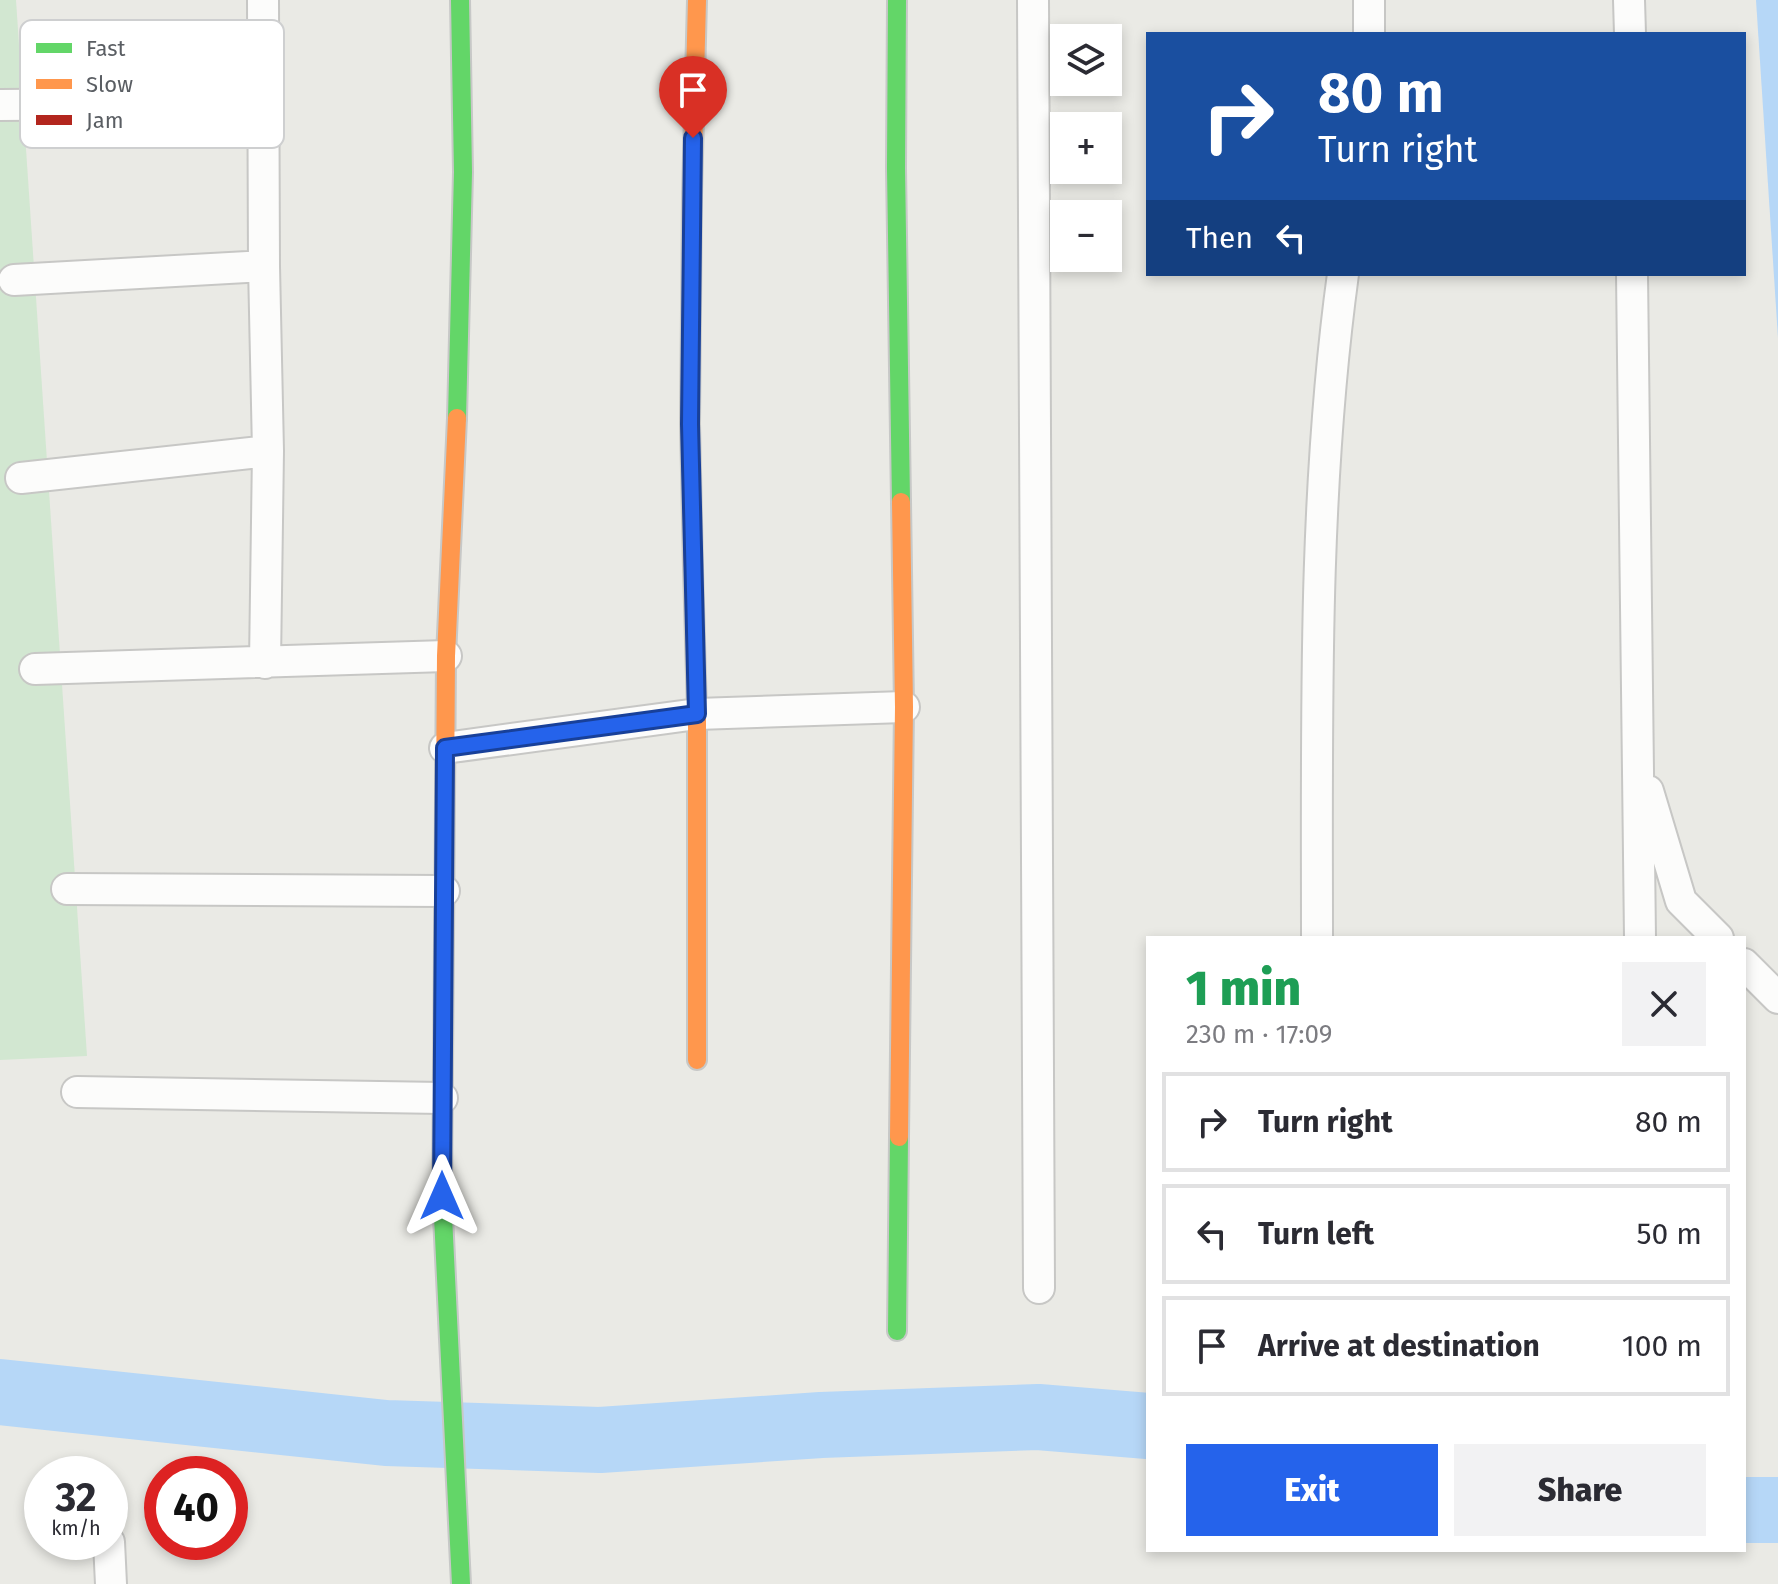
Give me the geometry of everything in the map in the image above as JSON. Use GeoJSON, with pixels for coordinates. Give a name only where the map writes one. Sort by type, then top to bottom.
{"type":"FeatureCollection","features":[{"type":"Feature","properties":{"kind":"street"},"geometry":{"type":"LineString","coordinates":[[460,0],[463,172],[457,434],[446,656],[442,1196],[461,1584]]}},
{"type":"Feature","properties":{"kind":"street"},"geometry":{"type":"LineString","coordinates":[[697,0],[690,424],[697,714],[697,1060]]}},
{"type":"Feature","properties":{"kind":"street"},"geometry":{"type":"LineString","coordinates":[[897,0],[896,168],[904,707],[897,1331]]}},
{"type":"Feature","properties":{"kind":"street"},"geometry":{"type":"LineString","coordinates":[[1033,0],[1039,1288]]}},
{"type":"Feature","properties":{"kind":"street"},"geometry":{"type":"LineString","coordinates":[[1369,0],[1369,32]]}},
{"type":"Feature","properties":{"kind":"street"},"geometry":{"type":"LineString","coordinates":[[1629,0],[1630,32]]}},
{"type":"Feature","properties":{"kind":"street"},"geometry":{"type":"LineString","coordinates":[[0,105],[20,105]]}},
{"type":"Feature","properties":{"kind":"street"},"geometry":{"type":"LineString","coordinates":[[263,148],[268,451],[265,663]]}},
{"type":"Feature","properties":{"kind":"street"},"geometry":{"type":"LineString","coordinates":[[14,280],[264,266]]}},
{"type":"Feature","properties":{"kind":"street"},"geometry":{"type":"LineString","coordinates":[[1317,936],[1317,720],[1323,500],[1333,344],[1343,276]]}},
{"type":"Feature","properties":{"kind":"street"},"geometry":{"type":"LineString","coordinates":[[1632,276],[1640,936]]}},
{"type":"Feature","properties":{"kind":"street"},"geometry":{"type":"LineString","coordinates":[[21,478],[268,451]]}},
{"type":"Feature","properties":{"kind":"street"},"geometry":{"type":"LineString","coordinates":[[35,669],[446,656]]}},
{"type":"Feature","properties":{"kind":"street"},"geometry":{"type":"LineString","coordinates":[[445,748],[697,714],[904,707]]}},
{"type":"Feature","properties":{"kind":"street"},"geometry":{"type":"LineString","coordinates":[[1637,754],[1681,901],[1716,936]]}},
{"type":"Feature","properties":{"kind":"street"},"geometry":{"type":"LineString","coordinates":[[67,889],[444,891]]}},
{"type":"Feature","properties":{"kind":"street"},"geometry":{"type":"LineString","coordinates":[[1746,966],[1778,998]]}},
{"type":"Feature","properties":{"kind":"street"},"geometry":{"type":"LineString","coordinates":[[77,1092],[442,1098]]}},
{"type":"Feature","properties":{"kind":"street"},"geometry":{"type":"LineString","coordinates":[[110,1560],[111,1584]]}},
{"type":"Feature","properties":{"kind":"green space"},"geometry":{"type":"Polygon","coordinates":[[[0,0],[16,0],[20,148],[26,148],[87,1056],[0,1060],[0,0]]]}},
{"type":"Feature","properties":{"kind":"water"},"geometry":{"type":"Polygon","coordinates":[[[1756,0],[1778,0],[1778,338],[1756,0]]]}},
{"type":"Feature","properties":{"kind":"waterway"},"geometry":{"type":"LineString","coordinates":[[0,1392],[386,1433],[600,1440],[821,1425],[1038,1417],[1146,1426]]}},
{"type":"Feature","properties":{"kind":"waterway"},"geometry":{"type":"LineString","coordinates":[[1746,1510],[1778,1510]]}},
{"type":"Feature","properties":{"kind":"traffic: fast"},"geometry":{"type":"LineString","coordinates":[[457,418],[463,172],[460,0]]}},
{"type":"Feature","properties":{"kind":"traffic: fast"},"geometry":{"type":"LineString","coordinates":[[897,0],[901,502]]}},
{"type":"Feature","properties":{"kind":"traffic: fast"},"geometry":{"type":"LineString","coordinates":[[444,940],[442,1196],[461,1584]]}},
{"type":"Feature","properties":{"kind":"traffic: fast"},"geometry":{"type":"LineString","coordinates":[[897,1331],[899,1137]]}},
{"type":"Feature","properties":{"kind":"traffic: slow"},"geometry":{"type":"LineString","coordinates":[[692,195],[697,0]]}},
{"type":"Feature","properties":{"kind":"traffic: slow"},"geometry":{"type":"LineString","coordinates":[[444,940],[446,656],[457,418]]}},
{"type":"Feature","properties":{"kind":"traffic: slow"},"geometry":{"type":"LineString","coordinates":[[899,1137],[904,707],[901,502]]}},
{"type":"Feature","properties":{"kind":"traffic: slow"},"geometry":{"type":"LineString","coordinates":[[693,568],[697,714],[697,1060]]}},
{"type":"Feature","properties":{"kind":"traffic: jam"},"geometry":{"type":"LineString","coordinates":[[692,195],[690,424],[693,568]]}},
{"type":"Feature","properties":{"kind":"route"},"geometry":{"type":"LineString","coordinates":[[442,1196],[445,748],[697,714],[690,424],[693,138]]}}]}
